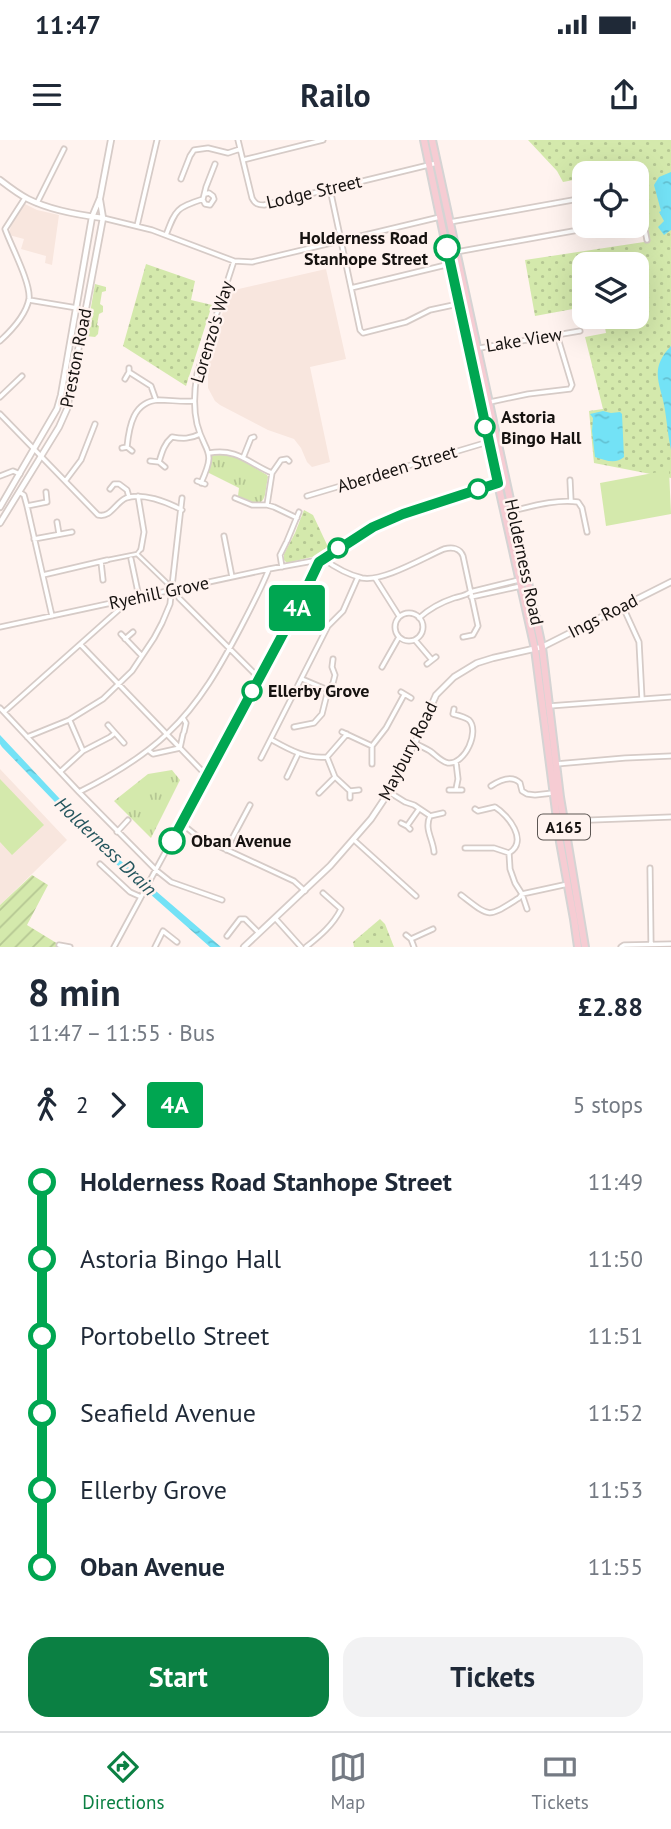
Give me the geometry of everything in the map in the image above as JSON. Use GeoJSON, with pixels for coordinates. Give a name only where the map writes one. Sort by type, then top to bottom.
{"type":"FeatureCollection","features":[{"type":"Feature","properties":{"kind":"highway","name":"Holderness Road"},"geometry":{"type":"LineString","coordinates":[[424,140],[450,222],[512,510],[556,764],[568,884],[578,947]]}},
{"type":"Feature","properties":{"kind":"highway","name":"Holderness Road"},"geometry":{"type":"LineString","coordinates":[[432,140],[440,216],[468,350],[498,483],[542,647],[555,793],[585,947]]}},
{"type":"Feature","properties":{"kind":"street"},"geometry":{"type":"LineString","coordinates":[[100,198],[111,140]]}},
{"type":"Feature","properties":{"kind":"street"},"geometry":{"type":"LineString","coordinates":[[137,226],[157,140]]}},
{"type":"Feature","properties":{"kind":"street","name":"Lodge Street"},"geometry":{"type":"LineString","coordinates":[[238,140],[252,198],[258,205],[433,164]]}},
{"type":"Feature","properties":{"kind":"street"},"geometry":{"type":"LineString","coordinates":[[243,160],[323,140]]}},
{"type":"Feature","properties":{"kind":"street"},"geometry":{"type":"LineString","coordinates":[[181,180],[194,150],[208,148],[228,153],[240,149]]}},
{"type":"Feature","properties":{"kind":"street"},"geometry":{"type":"LineString","coordinates":[[37,203],[64,149]]}},
{"type":"Feature","properties":{"kind":"street"},"geometry":{"type":"LineString","coordinates":[[166,235],[175,213],[182,205],[204,197],[215,164]]}},
{"type":"Feature","properties":{"kind":"street"},"geometry":{"type":"LineString","coordinates":[[0,180],[37,203],[137,226],[234,261],[252,262],[440,216]]}},
{"type":"Feature","properties":{"kind":"street"},"geometry":{"type":"LineString","coordinates":[[330,189],[360,330],[363,333],[406,322],[430,310],[458,303]]}},
{"type":"Feature","properties":{"kind":"street"},"geometry":{"type":"LineString","coordinates":[[0,341],[12,330],[29,300],[28,288],[5,229],[25,198]]}},
{"type":"Feature","properties":{"kind":"street","name":"Preston Road"},"geometry":{"type":"LineString","coordinates":[[0,507],[57,409],[92,217],[100,198]]}},
{"type":"Feature","properties":{"kind":"street","name":"Preston Road"},"geometry":{"type":"LineString","coordinates":[[0,523],[59,427],[71,397],[103,218],[100,198]]}},
{"type":"Feature","properties":{"kind":"street"},"geometry":{"type":"LineString","coordinates":[[450,222],[572,200]]}},
{"type":"Feature","properties":{"kind":"street"},"geometry":{"type":"LineString","coordinates":[[456,252],[572,231]]}},
{"type":"Feature","properties":{"kind":"street","name":"Lorenzo's Way"},"geometry":{"type":"LineString","coordinates":[[209,453],[200,434],[193,401],[197,374],[234,261]]}},
{"type":"Feature","properties":{"kind":"street"},"geometry":{"type":"LineString","coordinates":[[351,288],[450,264]]}},
{"type":"Feature","properties":{"kind":"street"},"geometry":{"type":"LineString","coordinates":[[29,300],[77,307]]}},
{"type":"Feature","properties":{"kind":"street","name":"Lake View"},"geometry":{"type":"LineString","coordinates":[[468,350],[580,331]]}},
{"type":"Feature","properties":{"kind":"street"},"geometry":{"type":"LineString","coordinates":[[488,402],[570,388],[572,385],[557,335]]}},
{"type":"Feature","properties":{"kind":"street"},"geometry":{"type":"LineString","coordinates":[[125,379],[129,370],[151,386],[156,400]]}},
{"type":"Feature","properties":{"kind":"street"},"geometry":{"type":"LineString","coordinates":[[0,397],[22,376]]}},
{"type":"Feature","properties":{"kind":"street"},"geometry":{"type":"LineString","coordinates":[[132,451],[125,448],[130,424],[134,414],[144,404],[156,400],[193,401]]}},
{"type":"Feature","properties":{"kind":"street"},"geometry":{"type":"LineString","coordinates":[[0,414],[98,514],[106,515],[122,500],[138,496],[181,510]]}},
{"type":"Feature","properties":{"kind":"street"},"geometry":{"type":"LineString","coordinates":[[66,480],[87,449],[95,424]]}},
{"type":"Feature","properties":{"kind":"street"},"geometry":{"type":"LineString","coordinates":[[168,432],[172,437],[184,439],[200,434]]}},
{"type":"Feature","properties":{"kind":"street"},"geometry":{"type":"LineString","coordinates":[[243,458],[253,437],[246,435]]}},
{"type":"Feature","properties":{"kind":"street"},"geometry":{"type":"LineString","coordinates":[[159,462],[167,441],[172,437]]}},
{"type":"Feature","properties":{"kind":"street","name":"Aberdeen Street"},"geometry":{"type":"LineString","coordinates":[[307,496],[488,442]]}},
{"type":"Feature","properties":{"kind":"street"},"geometry":{"type":"LineString","coordinates":[[201,483],[208,468],[209,453],[222,451],[231,452],[272,473]]}},
{"type":"Feature","properties":{"kind":"street"},"geometry":{"type":"LineString","coordinates":[[267,505],[272,473],[278,463],[286,458]]}},
{"type":"Feature","properties":{"kind":"street"},"geometry":{"type":"LineString","coordinates":[[150,461],[159,462],[165,467]]}},
{"type":"Feature","properties":{"kind":"street"},"geometry":{"type":"LineString","coordinates":[[0,476],[13,471],[20,474]]}},
{"type":"Feature","properties":{"kind":"street"},"geometry":{"type":"LineString","coordinates":[[570,480],[571,501]]}},
{"type":"Feature","properties":{"kind":"street"},"geometry":{"type":"LineString","coordinates":[[114,947],[299,604],[318,563],[373,527],[403,514],[498,483]]}},
{"type":"Feature","properties":{"kind":"street"},"geometry":{"type":"LineString","coordinates":[[110,489],[114,484],[119,484],[127,490],[129,497]]}},
{"type":"Feature","properties":{"kind":"street"},"geometry":{"type":"LineString","coordinates":[[19,492],[24,495],[27,506],[51,616]]}},
{"type":"Feature","properties":{"kind":"street"},"geometry":{"type":"LineString","coordinates":[[27,506],[47,502],[46,492]]}},
{"type":"Feature","properties":{"kind":"street"},"geometry":{"type":"LineString","coordinates":[[43,575],[137,554],[141,549],[144,532],[138,496]]}},
{"type":"Feature","properties":{"kind":"street"},"geometry":{"type":"LineString","coordinates":[[27,737],[69,720],[103,699],[142,656],[170,604],[183,498]]}},
{"type":"Feature","properties":{"kind":"street"},"geometry":{"type":"LineString","coordinates":[[235,498],[252,505],[281,509],[297,518]]}},
{"type":"Feature","properties":{"kind":"street"},"geometry":{"type":"LineString","coordinates":[[512,510],[578,502],[582,508],[587,532]]}},
{"type":"Feature","properties":{"kind":"street"},"geometry":{"type":"LineString","coordinates":[[282,567],[281,555],[299,512]]}},
{"type":"Feature","properties":{"kind":"street"},"geometry":{"type":"LineString","coordinates":[[57,522],[59,534]]}},
{"type":"Feature","properties":{"kind":"street"},"geometry":{"type":"LineString","coordinates":[[34,539],[72,532]]}},
{"type":"Feature","properties":{"kind":"street"},"geometry":{"type":"LineString","coordinates":[[224,536],[232,577]]}},
{"type":"Feature","properties":{"kind":"street"},"geometry":{"type":"LineString","coordinates":[[323,558],[358,577],[374,579],[452,547],[462,553],[468,593],[478,626],[472,635],[467,637]]}},
{"type":"Feature","properties":{"kind":"street"},"geometry":{"type":"LineString","coordinates":[[137,554],[168,584],[172,584]]}},
{"type":"Feature","properties":{"kind":"street"},"geometry":{"type":"LineString","coordinates":[[131,559],[139,597]]}},
{"type":"Feature","properties":{"kind":"street","name":"Ryehill Grove"},"geometry":{"type":"LineString","coordinates":[[0,627],[269,569],[313,561],[318,563]]}},
{"type":"Feature","properties":{"kind":"street"},"geometry":{"type":"LineString","coordinates":[[101,562],[103,580]]}},
{"type":"Feature","properties":{"kind":"street"},"geometry":{"type":"LineString","coordinates":[[79,792],[115,773],[148,750],[183,718],[204,692],[230,648],[269,569]]}},
{"type":"Feature","properties":{"kind":"street"},"geometry":{"type":"LineString","coordinates":[[261,758],[328,626],[342,611],[358,577]]}},
{"type":"Feature","properties":{"kind":"street"},"geometry":{"type":"LineString","coordinates":[[374,579],[399,616]]}},
{"type":"Feature","properties":{"kind":"street"},"geometry":{"type":"LineString","coordinates":[[419,618],[444,602],[468,593],[524,582]]}},
{"type":"Feature","properties":{"kind":"street"},"geometry":{"type":"LineString","coordinates":[[471,597],[524,582]]}},
{"type":"Feature","properties":{"kind":"street","name":"Ings Road"},"geometry":{"type":"LineString","coordinates":[[534,649],[671,582]]}},
{"type":"Feature","properties":{"kind":"street"},"geometry":{"type":"LineString","coordinates":[[178,589],[179,598],[259,678]]}},
{"type":"Feature","properties":{"kind":"street"},"geometry":{"type":"LineString","coordinates":[[4,712],[123,606],[123,601]]}},
{"type":"Feature","properties":{"kind":"street"},"geometry":{"type":"LineString","coordinates":[[622,606],[638,635],[642,698]]}},
{"type":"Feature","properties":{"kind":"street"},"geometry":{"type":"LineString","coordinates":[[410,613],[419,618],[423,629],[415,640],[410,642],[399,638],[394,625],[399,616],[410,613]]}},
{"type":"Feature","properties":{"kind":"street"},"geometry":{"type":"LineString","coordinates":[[125,639],[133,632]]}},
{"type":"Feature","properties":{"kind":"street"},"geometry":{"type":"LineString","coordinates":[[121,634],[142,656]]}},
{"type":"Feature","properties":{"kind":"street"},"geometry":{"type":"LineString","coordinates":[[382,667],[399,638]]}},
{"type":"Feature","properties":{"kind":"street"},"geometry":{"type":"LineString","coordinates":[[415,640],[432,660]]}},
{"type":"Feature","properties":{"kind":"street"},"geometry":{"type":"LineString","coordinates":[[81,645],[206,775]]}},
{"type":"Feature","properties":{"kind":"street","name":"Maybury Road"},"geometry":{"type":"LineString","coordinates":[[244,947],[305,891],[354,840],[389,792],[436,695],[454,677],[477,663],[534,649]]}},
{"type":"Feature","properties":{"kind":"street"},"geometry":{"type":"LineString","coordinates":[[294,727],[318,721],[328,690],[334,683],[333,659]]}},
{"type":"Feature","properties":{"kind":"street"},"geometry":{"type":"LineString","coordinates":[[302,679],[328,690]]}},
{"type":"Feature","properties":{"kind":"street"},"geometry":{"type":"LineString","coordinates":[[374,761],[372,746],[386,728],[403,693],[411,698]]}},
{"type":"Feature","properties":{"kind":"street"},"geometry":{"type":"LineString","coordinates":[[546,706],[671,697]]}},
{"type":"Feature","properties":{"kind":"street"},"geometry":{"type":"LineString","coordinates":[[0,708],[156,870],[172,882],[222,900]]}},
{"type":"Feature","properties":{"kind":"street"},"geometry":{"type":"LineString","coordinates":[[415,743],[432,751],[440,760],[456,762],[467,751],[472,730],[469,720],[453,714],[454,709]]}},
{"type":"Feature","properties":{"kind":"street"},"geometry":{"type":"LineString","coordinates":[[180,748],[186,723],[183,718]]}},
{"type":"Feature","properties":{"kind":"street"},"geometry":{"type":"LineString","coordinates":[[69,720],[83,751]]}},
{"type":"Feature","properties":{"kind":"street"},"geometry":{"type":"LineString","coordinates":[[108,725],[124,743]]}},
{"type":"Feature","properties":{"kind":"street"},"geometry":{"type":"LineString","coordinates":[[60,772],[83,751],[114,733]]}},
{"type":"Feature","properties":{"kind":"street"},"geometry":{"type":"LineString","coordinates":[[272,740],[298,754],[316,758],[327,757],[344,733],[372,746]]}},
{"type":"Feature","properties":{"kind":"street"},"geometry":{"type":"LineString","coordinates":[[148,750],[153,754],[180,748]]}},
{"type":"Feature","properties":{"kind":"street"},"geometry":{"type":"LineString","coordinates":[[287,778],[298,754]]}},
{"type":"Feature","properties":{"kind":"street"},"geometry":{"type":"LineString","coordinates":[[327,757],[335,777],[350,791],[350,798]]}},
{"type":"Feature","properties":{"kind":"street"},"geometry":{"type":"LineString","coordinates":[[556,764],[671,757]]}},
{"type":"Feature","properties":{"kind":"street"},"geometry":{"type":"LineString","coordinates":[[456,762],[456,789]]}},
{"type":"Feature","properties":{"kind":"street"},"geometry":{"type":"LineString","coordinates":[[326,796],[320,792],[335,777]]}},
{"type":"Feature","properties":{"kind":"street"},"geometry":{"type":"LineString","coordinates":[[491,787],[501,780],[514,779],[527,794],[555,793]]}},
{"type":"Feature","properties":{"kind":"street"},"geometry":{"type":"LineString","coordinates":[[350,791],[359,790]]}},
{"type":"Feature","properties":{"kind":"street"},"geometry":{"type":"LineString","coordinates":[[449,790],[462,790]]}},
{"type":"Feature","properties":{"kind":"street"},"geometry":{"type":"LineString","coordinates":[[389,792],[430,816]]}},
{"type":"Feature","properties":{"kind":"street"},"geometry":{"type":"LineString","coordinates":[[226,850],[250,805]]}},
{"type":"Feature","properties":{"kind":"street"},"geometry":{"type":"LineString","coordinates":[[475,809],[478,811],[495,807],[510,820],[516,831],[517,843],[509,853]]}},
{"type":"Feature","properties":{"kind":"street"},"geometry":{"type":"LineString","coordinates":[[401,823],[408,827],[419,808]]}},
{"type":"Feature","properties":{"kind":"street"},"geometry":{"type":"LineString","coordinates":[[430,816],[441,812]]}},
{"type":"Feature","properties":{"kind":"street"},"geometry":{"type":"LineString","coordinates":[[430,816],[428,828],[434,853]]}},
{"type":"Feature","properties":{"kind":"street"},"geometry":{"type":"LineString","coordinates":[[561,821],[671,817]]}},
{"type":"Feature","properties":{"kind":"street"},"geometry":{"type":"LineString","coordinates":[[117,832],[128,820]]}},
{"type":"Feature","properties":{"kind":"street"},"geometry":{"type":"LineString","coordinates":[[181,824],[197,836],[294,881],[305,891]]}},
{"type":"Feature","properties":{"kind":"street"},"geometry":{"type":"LineString","coordinates":[[354,840],[416,896]]}},
{"type":"Feature","properties":{"kind":"street"},"geometry":{"type":"LineString","coordinates":[[465,848],[494,848],[509,853]]}},
{"type":"Feature","properties":{"kind":"street"},"geometry":{"type":"LineString","coordinates":[[509,853],[510,869],[527,909]]}},
{"type":"Feature","properties":{"kind":"street"},"geometry":{"type":"LineString","coordinates":[[100,864],[130,892],[142,894]]}},
{"type":"Feature","properties":{"kind":"street"},"geometry":{"type":"LineString","coordinates":[[650,868],[652,944]]}},
{"type":"Feature","properties":{"kind":"street"},"geometry":{"type":"LineString","coordinates":[[469,893],[463,896],[482,911],[495,913],[522,894],[568,884]]}},
{"type":"Feature","properties":{"kind":"street"},"geometry":{"type":"LineString","coordinates":[[275,918],[304,947],[325,931],[341,909],[323,893]]}},
{"type":"Feature","properties":{"kind":"street"},"geometry":{"type":"LineString","coordinates":[[227,936],[240,919],[245,919],[258,932]]}},
{"type":"Feature","properties":{"kind":"street"},"geometry":{"type":"LineString","coordinates":[[411,939],[432,928],[440,933]]}},
{"type":"Feature","properties":{"kind":"street"},"geometry":{"type":"LineString","coordinates":[[155,947],[163,931],[177,942]]}},
{"type":"Feature","properties":{"kind":"street"},"geometry":{"type":"LineString","coordinates":[[406,934],[414,947]]}},
{"type":"Feature","properties":{"kind":"street"},"geometry":{"type":"LineString","coordinates":[[621,947],[624,944],[671,944]]}},
{"type":"Feature","properties":{"kind":"street"},"geometry":{"type":"LineString","coordinates":[[59,945],[70,947]]}},
{"type":"Feature","properties":{"kind":"shaded area"},"geometry":{"type":"Polygon","coordinates":[[[25,204],[59,215],[52,265],[45,263],[46,256],[21,249],[24,239],[9,235],[11,224],[25,204]]]}},
{"type":"Feature","properties":{"kind":"shaded area"},"geometry":{"type":"Polygon","coordinates":[[[326,269],[346,359],[310,367],[330,462],[312,467],[294,439],[268,430],[215,401],[208,388],[208,365],[230,291],[326,269]]]}},
{"type":"Feature","properties":{"kind":"shaded area"},"geometry":{"type":"Polygon","coordinates":[[[0,769],[67,840],[0,905],[0,769]]]}},
{"type":"Feature","properties":{"kind":"green space"},"geometry":{"type":"Polygon","coordinates":[[[528,140],[671,140],[671,478],[594,463],[589,411],[603,409],[585,337],[606,333],[605,329],[649,329],[649,252],[578,252],[644,242],[644,238],[649,238],[649,161],[572,161],[572,180],[563,182],[557,171],[528,140]]]}},
{"type":"Feature","properties":{"kind":"green space"},"geometry":{"type":"Polygon","coordinates":[[[572,253],[572,309],[535,316],[525,260],[572,253]]]}},
{"type":"Feature","properties":{"kind":"green space"},"geometry":{"type":"Polygon","coordinates":[[[146,264],[195,281],[191,300],[212,305],[186,386],[123,346],[146,264]]]}},
{"type":"Feature","properties":{"kind":"green space"},"geometry":{"type":"Polygon","coordinates":[[[95,284],[106,287],[106,291],[102,292],[100,304],[103,306],[103,312],[99,314],[98,334],[95,337],[86,336],[95,284]]]}},
{"type":"Feature","properties":{"kind":"green space"},"geometry":{"type":"Polygon","coordinates":[[[220,453],[233,455],[267,475],[262,501],[243,501],[238,496],[239,488],[207,472],[212,456],[220,453]]]}},
{"type":"Feature","properties":{"kind":"green space"},"geometry":{"type":"Polygon","coordinates":[[[669,470],[671,514],[606,526],[600,483],[669,470]]]}},
{"type":"Feature","properties":{"kind":"green space"},"geometry":{"type":"Polygon","coordinates":[[[304,510],[313,515],[329,549],[316,556],[287,563],[284,554],[304,510]]]}},
{"type":"Feature","properties":{"kind":"green space"},"geometry":{"type":"Polygon","coordinates":[[[172,770],[180,780],[151,838],[114,801],[148,774],[172,770]]]}},
{"type":"Feature","properties":{"kind":"green space"},"geometry":{"type":"Polygon","coordinates":[[[0,779],[44,825],[12,855],[0,842],[0,779]]]}},
{"type":"Feature","properties":{"kind":"green space"},"geometry":{"type":"Polygon","coordinates":[[[32,875],[48,885],[27,925],[63,947],[0,947],[0,905],[32,875]]]}},
{"type":"Feature","properties":{"kind":"green space"},"geometry":{"type":"Polygon","coordinates":[[[380,919],[385,924],[394,947],[354,947],[353,942],[380,919]]]}},
{"type":"Feature","properties":{"kind":"water"},"geometry":{"type":"Polygon","coordinates":[[[671,172],[671,230],[664,235],[658,227],[664,221],[659,212],[661,211],[654,185],[659,177],[671,172]]]}},
{"type":"Feature","properties":{"kind":"water"},"geometry":{"type":"Polygon","coordinates":[[[671,346],[671,450],[658,370],[671,346]]]}},
{"type":"Feature","properties":{"kind":"water"},"geometry":{"type":"Polygon","coordinates":[[[603,411],[622,414],[624,457],[617,461],[595,457],[593,418],[590,414],[603,411]]]}},
{"type":"Feature","properties":{"kind":"water"},"geometry":{"type":"Polygon","coordinates":[[[0,735],[121,861],[221,947],[210,947],[106,855],[2,747],[0,735]]]}},
{"type":"Feature","properties":{"kind":"bus line","name":"4A"},"geometry":{"type":"LineString","coordinates":[[172,841],[319,562],[373,527],[403,514],[498,483],[447,248]]}},
{"type":"Feature","properties":{"kind":"place","name":"Holderness Road Stanhope Street"},"geometry":{"type":"Point","coordinates":[447,248]}},
{"type":"Feature","properties":{"kind":"place","name":"Astoria Bingo Hall"},"geometry":{"type":"Point","coordinates":[485,427]}},
{"type":"Feature","properties":{"kind":"place","name":"Ellerby Grove"},"geometry":{"type":"Point","coordinates":[252,691]}},
{"type":"Feature","properties":{"kind":"place","name":"Oban Avenue"},"geometry":{"type":"Point","coordinates":[172,841]}},
{"type":"Feature","properties":{"kind":"water label","name":"Holderness Drain"},"geometry":{"type":"Point","coordinates":[106,846]}}]}
